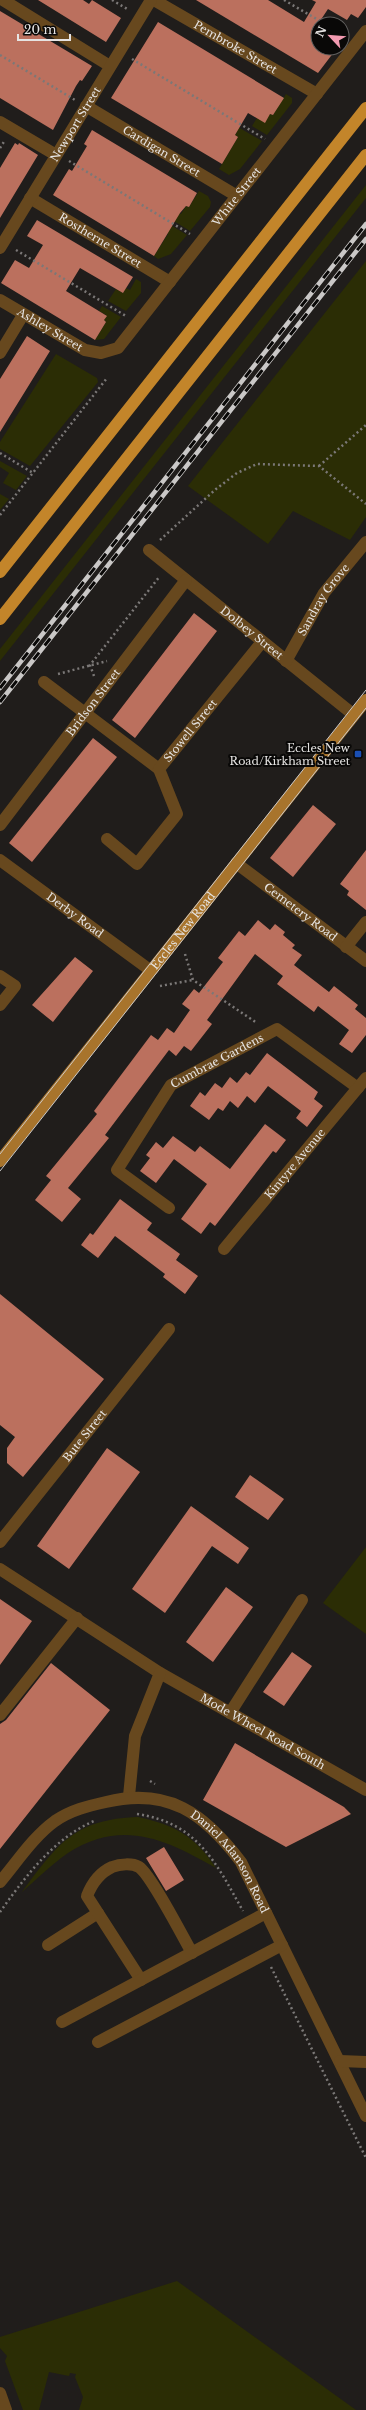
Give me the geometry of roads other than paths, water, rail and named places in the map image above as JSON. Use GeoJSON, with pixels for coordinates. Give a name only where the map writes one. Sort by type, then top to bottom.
{"type":"FeatureCollection","features":[{"type":"Feature","properties":{"kind":"highway"},"geometry":{"type":"LineString","coordinates":[[0,572],[366,108]]}},
{"type":"Feature","properties":{"kind":"highway"},"geometry":{"type":"LineString","coordinates":[[0,619],[366,155]]}},
{"type":"Feature","properties":{"kind":"main road","name":"Eccles New Road"},"geometry":{"type":"LineString","coordinates":[[0,1161],[150,970],[366,700]]}},
{"type":"Feature","properties":{"kind":"street"},"geometry":{"type":"LineString","coordinates":[[3,0],[110,66]]}},
{"type":"Feature","properties":{"kind":"street","name":"Newport Street"},"geometry":{"type":"LineString","coordinates":[[0,248],[151,0]]}},
{"type":"Feature","properties":{"kind":"street","name":"Pembroke Street"},"geometry":{"type":"LineString","coordinates":[[154,0],[317,94]]}},
{"type":"Feature","properties":{"kind":"street","name":"White Street"},"geometry":{"type":"LineString","coordinates":[[101,353],[118,348],[366,31]]}},
{"type":"Feature","properties":{"kind":"street","name":"Cardigan Street"},"geometry":{"type":"LineString","coordinates":[[86,106],[237,196]]}},
{"type":"Feature","properties":{"kind":"street"},"geometry":{"type":"LineString","coordinates":[[0,122],[56,155]]}},
{"type":"Feature","properties":{"kind":"street","name":"Rostherne Street"},"geometry":{"type":"LineString","coordinates":[[30,198],[170,282]]}},
{"type":"Feature","properties":{"kind":"street","name":"Ashley Street"},"geometry":{"type":"LineString","coordinates":[[0,300],[85,350],[101,353]]}},
{"type":"Feature","properties":{"kind":"street"},"geometry":{"type":"LineString","coordinates":[[0,353],[24,315]]}},
{"type":"Feature","properties":{"kind":"street","name":"Sandray Grove"},"geometry":{"type":"LineString","coordinates":[[286,661],[324,593],[366,542]]}},
{"type":"Feature","properties":{"kind":"street","name":"Dolbey Street"},"geometry":{"type":"LineString","coordinates":[[149,550],[354,715]]}},
{"type":"Feature","properties":{"kind":"street","name":"Bridson Street"},"geometry":{"type":"LineString","coordinates":[[0,825],[186,580]]}},
{"type":"Feature","properties":{"kind":"street","name":"Stowell Street"},"geometry":{"type":"LineString","coordinates":[[107,839],[137,864],[178,814],[159,769],[262,642]]}},
{"type":"Feature","properties":{"kind":"street"},"geometry":{"type":"LineString","coordinates":[[44,682],[159,769]]}},
{"type":"Feature","properties":{"kind":"street","name":"Derby Road"},"geometry":{"type":"LineString","coordinates":[[0,860],[150,970]]}},
{"type":"Feature","properties":{"kind":"street","name":"Cemetery Road"},"geometry":{"type":"LineString","coordinates":[[236,863],[366,961]]}},
{"type":"Feature","properties":{"kind":"street"},"geometry":{"type":"LineString","coordinates":[[346,947],[366,922]]}},
{"type":"Feature","properties":{"kind":"street"},"geometry":{"type":"LineString","coordinates":[[0,976],[15,986],[0,1005]]}},
{"type":"Feature","properties":{"kind":"street","name":"Cumbrae Gardens"},"geometry":{"type":"LineString","coordinates":[[169,1208],[117,1170],[171,1085],[277,1029],[358,1088]]}},
{"type":"Feature","properties":{"kind":"street","name":"Kintyre Avenue"},"geometry":{"type":"LineString","coordinates":[[224,1249],[366,1078]]}},
{"type":"Feature","properties":{"kind":"street","name":"Bute Street"},"geometry":{"type":"LineString","coordinates":[[0,1542],[169,1329]]}},
{"type":"Feature","properties":{"kind":"street","name":"Mode Wheel Road South"},"geometry":{"type":"LineString","coordinates":[[0,1569],[78,1618],[116,1646],[160,1673],[366,1790]]}},
{"type":"Feature","properties":{"kind":"street"},"geometry":{"type":"LineString","coordinates":[[230,1713],[302,1600]]}},
{"type":"Feature","properties":{"kind":"street"},"geometry":{"type":"LineString","coordinates":[[0,1715],[78,1618]]}},
{"type":"Feature","properties":{"kind":"street"},"geometry":{"type":"LineString","coordinates":[[129,1796],[135,1736],[160,1673]]}},
{"type":"Feature","properties":{"kind":"street","name":"Daniel Adamson Road"},"geometry":{"type":"LineString","coordinates":[[0,1882],[36,1840],[55,1822],[81,1807],[129,1796],[173,1803],[204,1821],[222,1837],[240,1862],[366,2116]]}},
{"type":"Feature","properties":{"kind":"street"},"geometry":{"type":"LineString","coordinates":[[141,1980],[87,1896],[91,1885],[104,1871],[118,1865],[139,1867],[152,1884],[192,1953]]}},
{"type":"Feature","properties":{"kind":"street"},"geometry":{"type":"LineString","coordinates":[[48,1945],[98,1913]]}},
{"type":"Feature","properties":{"kind":"street"},"geometry":{"type":"LineString","coordinates":[[62,2022],[266,1913]]}},
{"type":"Feature","properties":{"kind":"street"},"geometry":{"type":"LineString","coordinates":[[98,2042],[282,1945]]}},
{"type":"Feature","properties":{"kind":"street"},"geometry":{"type":"LineString","coordinates":[[340,2061],[366,2062]]}},
{"type":"Feature","properties":{"kind":"street"},"geometry":{"type":"LineString","coordinates":[[0,2393],[6,2410]]}},
{"type":"Feature","properties":{"kind":"tram line"},"geometry":{"type":"LineString","coordinates":[[0,1154],[366,690]]}},
{"type":"Feature","properties":{"kind":"tram line"},"geometry":{"type":"LineString","coordinates":[[0,1171],[366,708]]}},
{"type":"Feature","properties":{"kind":"railway"},"geometry":{"type":"LineString","coordinates":[[0,688],[366,224]]}},
{"type":"Feature","properties":{"kind":"railway"},"geometry":{"type":"LineString","coordinates":[[0,702],[366,239]]}},
{"type":"Feature","properties":{"kind":"place","name":"Eccles New Road/Kirkham Street"},"geometry":{"type":"Point","coordinates":[358,754]}}]}
